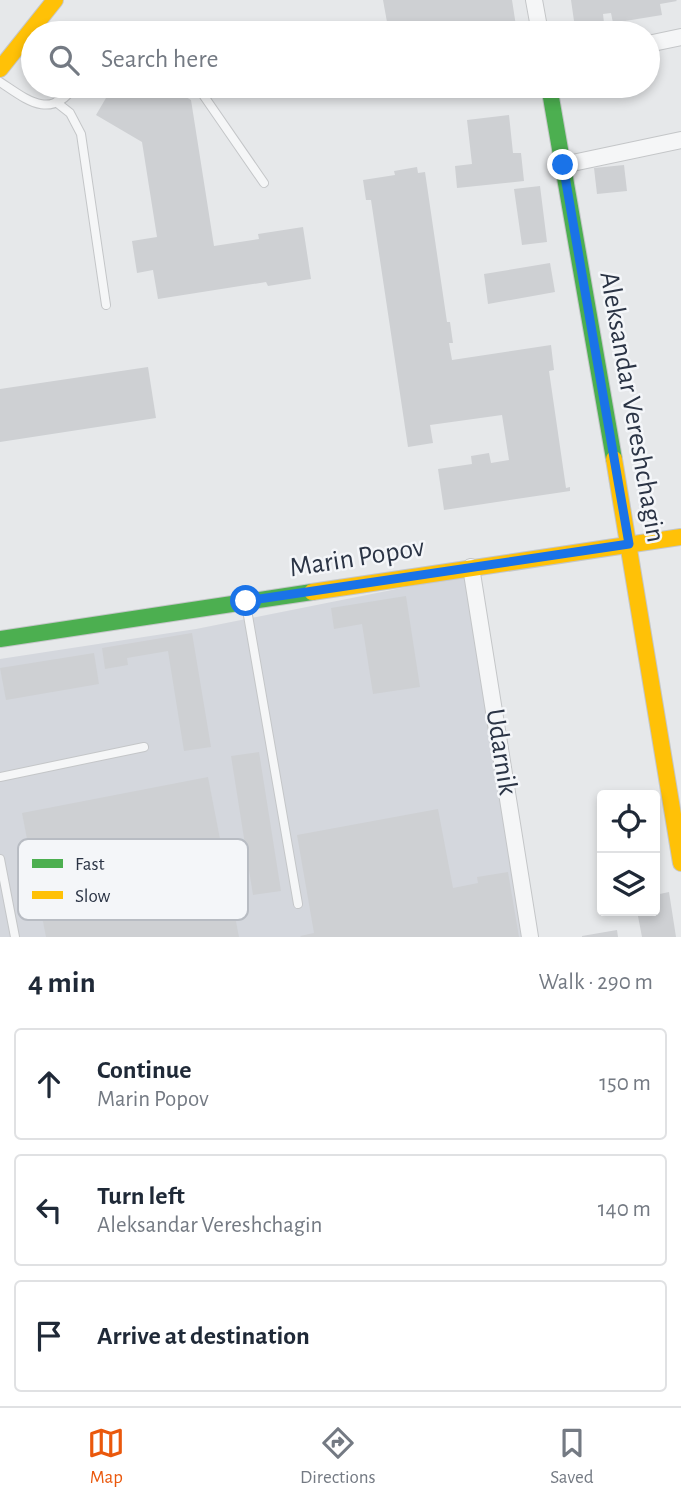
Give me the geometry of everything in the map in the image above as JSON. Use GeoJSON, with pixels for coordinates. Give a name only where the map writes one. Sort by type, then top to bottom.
{"type":"FeatureCollection","features":[{"type":"Feature","properties":{"kind":"street"},"geometry":{"type":"LineString","coordinates":[[38,21],[55,0]]}},
{"type":"Feature","properties":{"kind":"street"},"geometry":{"type":"LineString","coordinates":[[534,0],[538,21]]}},
{"type":"Feature","properties":{"kind":"street"},"geometry":{"type":"LineString","coordinates":[[660,41],[681,37]]}},
{"type":"Feature","properties":{"kind":"street"},"geometry":{"type":"LineString","coordinates":[[0,69],[21,43]]}},
{"type":"Feature","properties":{"kind":"street","name":"Aleksandar Vereshchagin"},"geometry":{"type":"LineString","coordinates":[[551,98],[629,544],[681,863]]}},
{"type":"Feature","properties":{"kind":"street"},"geometry":{"type":"LineString","coordinates":[[563,165],[681,140]]}},
{"type":"Feature","properties":{"kind":"street","name":"Marin Popov"},"geometry":{"type":"LineString","coordinates":[[0,639],[681,537]]}},
{"type":"Feature","properties":{"kind":"street","name":"Udarnik"},"geometry":{"type":"LineString","coordinates":[[471,567],[530,937]]}},
{"type":"Feature","properties":{"kind":"lane"},"geometry":{"type":"LineString","coordinates":[[0,82],[21,95]]}},
{"type":"Feature","properties":{"kind":"lane"},"geometry":{"type":"LineString","coordinates":[[25,98],[40,105],[64,98]]}},
{"type":"Feature","properties":{"kind":"lane"},"geometry":{"type":"LineString","coordinates":[[205,98],[264,183]]}},
{"type":"Feature","properties":{"kind":"lane"},"geometry":{"type":"LineString","coordinates":[[56,102],[70,113],[81,134],[106,305]]}},
{"type":"Feature","properties":{"kind":"lane"},"geometry":{"type":"LineString","coordinates":[[246,601],[298,904]]}},
{"type":"Feature","properties":{"kind":"lane"},"geometry":{"type":"LineString","coordinates":[[0,777],[144,747]]}},
{"type":"Feature","properties":{"kind":"lane"},"geometry":{"type":"LineString","coordinates":[[0,859],[15,937]]}},
{"type":"Feature","properties":{"kind":"shaded area"},"geometry":{"type":"Polygon","coordinates":[[[477,573],[527,937],[0,937],[0,659],[196,629],[477,573]]]}},
{"type":"Feature","properties":{"kind":"building"},"geometry":{"type":"Polygon","coordinates":[[[383,0],[512,0],[515,21],[387,21],[383,0]]]}},
{"type":"Feature","properties":{"kind":"building"},"geometry":{"type":"Polygon","coordinates":[[[571,0],[677,1],[660,4],[662,15],[613,21],[611,13],[603,14],[604,21],[574,21],[571,0]]]}},
{"type":"Feature","properties":{"kind":"building"},"geometry":{"type":"Polygon","coordinates":[[[106,98],[191,100],[214,246],[259,239],[258,234],[303,227],[311,279],[268,286],[266,282],[158,299],[153,270],[137,273],[132,241],[157,237],[142,142],[96,115],[106,98]]]}},
{"type":"Feature","properties":{"kind":"building"},"geometry":{"type":"Polygon","coordinates":[[[509,115],[513,153],[521,153],[524,181],[457,188],[455,166],[472,164],[467,120],[509,115]]]}},
{"type":"Feature","properties":{"kind":"building"},"geometry":{"type":"Polygon","coordinates":[[[624,165],[627,191],[597,194],[594,168],[624,165]]]}},
{"type":"Feature","properties":{"kind":"building"},"geometry":{"type":"Polygon","coordinates":[[[417,167],[418,173],[425,172],[447,322],[450,322],[453,343],[449,343],[452,360],[551,345],[554,370],[549,371],[566,488],[570,487],[570,491],[444,510],[438,469],[472,464],[471,456],[489,453],[491,463],[509,460],[502,415],[430,425],[433,443],[408,447],[371,200],[366,200],[363,180],[395,175],[394,171],[417,167]]]}},
{"type":"Feature","properties":{"kind":"building"},"geometry":{"type":"Polygon","coordinates":[[[540,186],[547,242],[522,245],[514,189],[540,186]]]}},
{"type":"Feature","properties":{"kind":"building"},"geometry":{"type":"Polygon","coordinates":[[[550,263],[555,292],[488,304],[484,274],[550,263]]]}},
{"type":"Feature","properties":{"kind":"building"},"geometry":{"type":"Polygon","coordinates":[[[148,367],[156,418],[0,442],[0,389],[148,367]]]}},
{"type":"Feature","properties":{"kind":"building"},"geometry":{"type":"Polygon","coordinates":[[[406,596],[420,687],[373,694],[362,624],[334,629],[331,608],[406,596]]]}},
{"type":"Feature","properties":{"kind":"building"},"geometry":{"type":"Polygon","coordinates":[[[192,633],[211,747],[184,751],[168,651],[127,658],[128,665],[105,669],[102,648],[192,633]]]}},
{"type":"Feature","properties":{"kind":"building"},"geometry":{"type":"Polygon","coordinates":[[[94,653],[99,684],[6,700],[0,668],[94,653]]]}},
{"type":"Feature","properties":{"kind":"building"},"geometry":{"type":"Polygon","coordinates":[[[259,752],[281,891],[253,895],[248,863],[248,839],[244,839],[231,756],[259,752]]]}},
{"type":"Feature","properties":{"kind":"building"},"geometry":{"type":"Polygon","coordinates":[[[208,777],[220,839],[27,839],[22,813],[208,777]]]}},
{"type":"Feature","properties":{"kind":"building"},"geometry":{"type":"Polygon","coordinates":[[[438,809],[453,888],[478,883],[477,877],[508,872],[519,937],[300,936],[314,933],[297,835],[438,809]]]}},
{"type":"Feature","properties":{"kind":"building"},"geometry":{"type":"Polygon","coordinates":[[[669,892],[676,937],[642,937],[638,916],[660,916],[660,894],[669,892]]]}},
{"type":"Feature","properties":{"kind":"building"},"geometry":{"type":"Polygon","coordinates":[[[43,920],[236,920],[239,937],[46,937],[43,920]]]}},
{"type":"Feature","properties":{"kind":"building"},"geometry":{"type":"Polygon","coordinates":[[[617,930],[618,937],[582,937],[582,936],[617,930]]]}},
{"type":"Feature","properties":{"kind":"traffic: fast"},"geometry":{"type":"LineString","coordinates":[[551,98],[614,459]]}},
{"type":"Feature","properties":{"kind":"traffic: fast"},"geometry":{"type":"LineString","coordinates":[[0,639],[312,592]]}},
{"type":"Feature","properties":{"kind":"traffic: slow"},"geometry":{"type":"LineString","coordinates":[[38,21],[55,0]]}},
{"type":"Feature","properties":{"kind":"traffic: slow"},"geometry":{"type":"LineString","coordinates":[[0,69],[21,43]]}},
{"type":"Feature","properties":{"kind":"traffic: slow"},"geometry":{"type":"LineString","coordinates":[[614,459],[681,863]]}},
{"type":"Feature","properties":{"kind":"traffic: slow"},"geometry":{"type":"LineString","coordinates":[[312,592],[681,537]]}},
{"type":"Feature","properties":{"kind":"route"},"geometry":{"type":"LineString","coordinates":[[246,601],[629,544],[563,165]]}}]}
